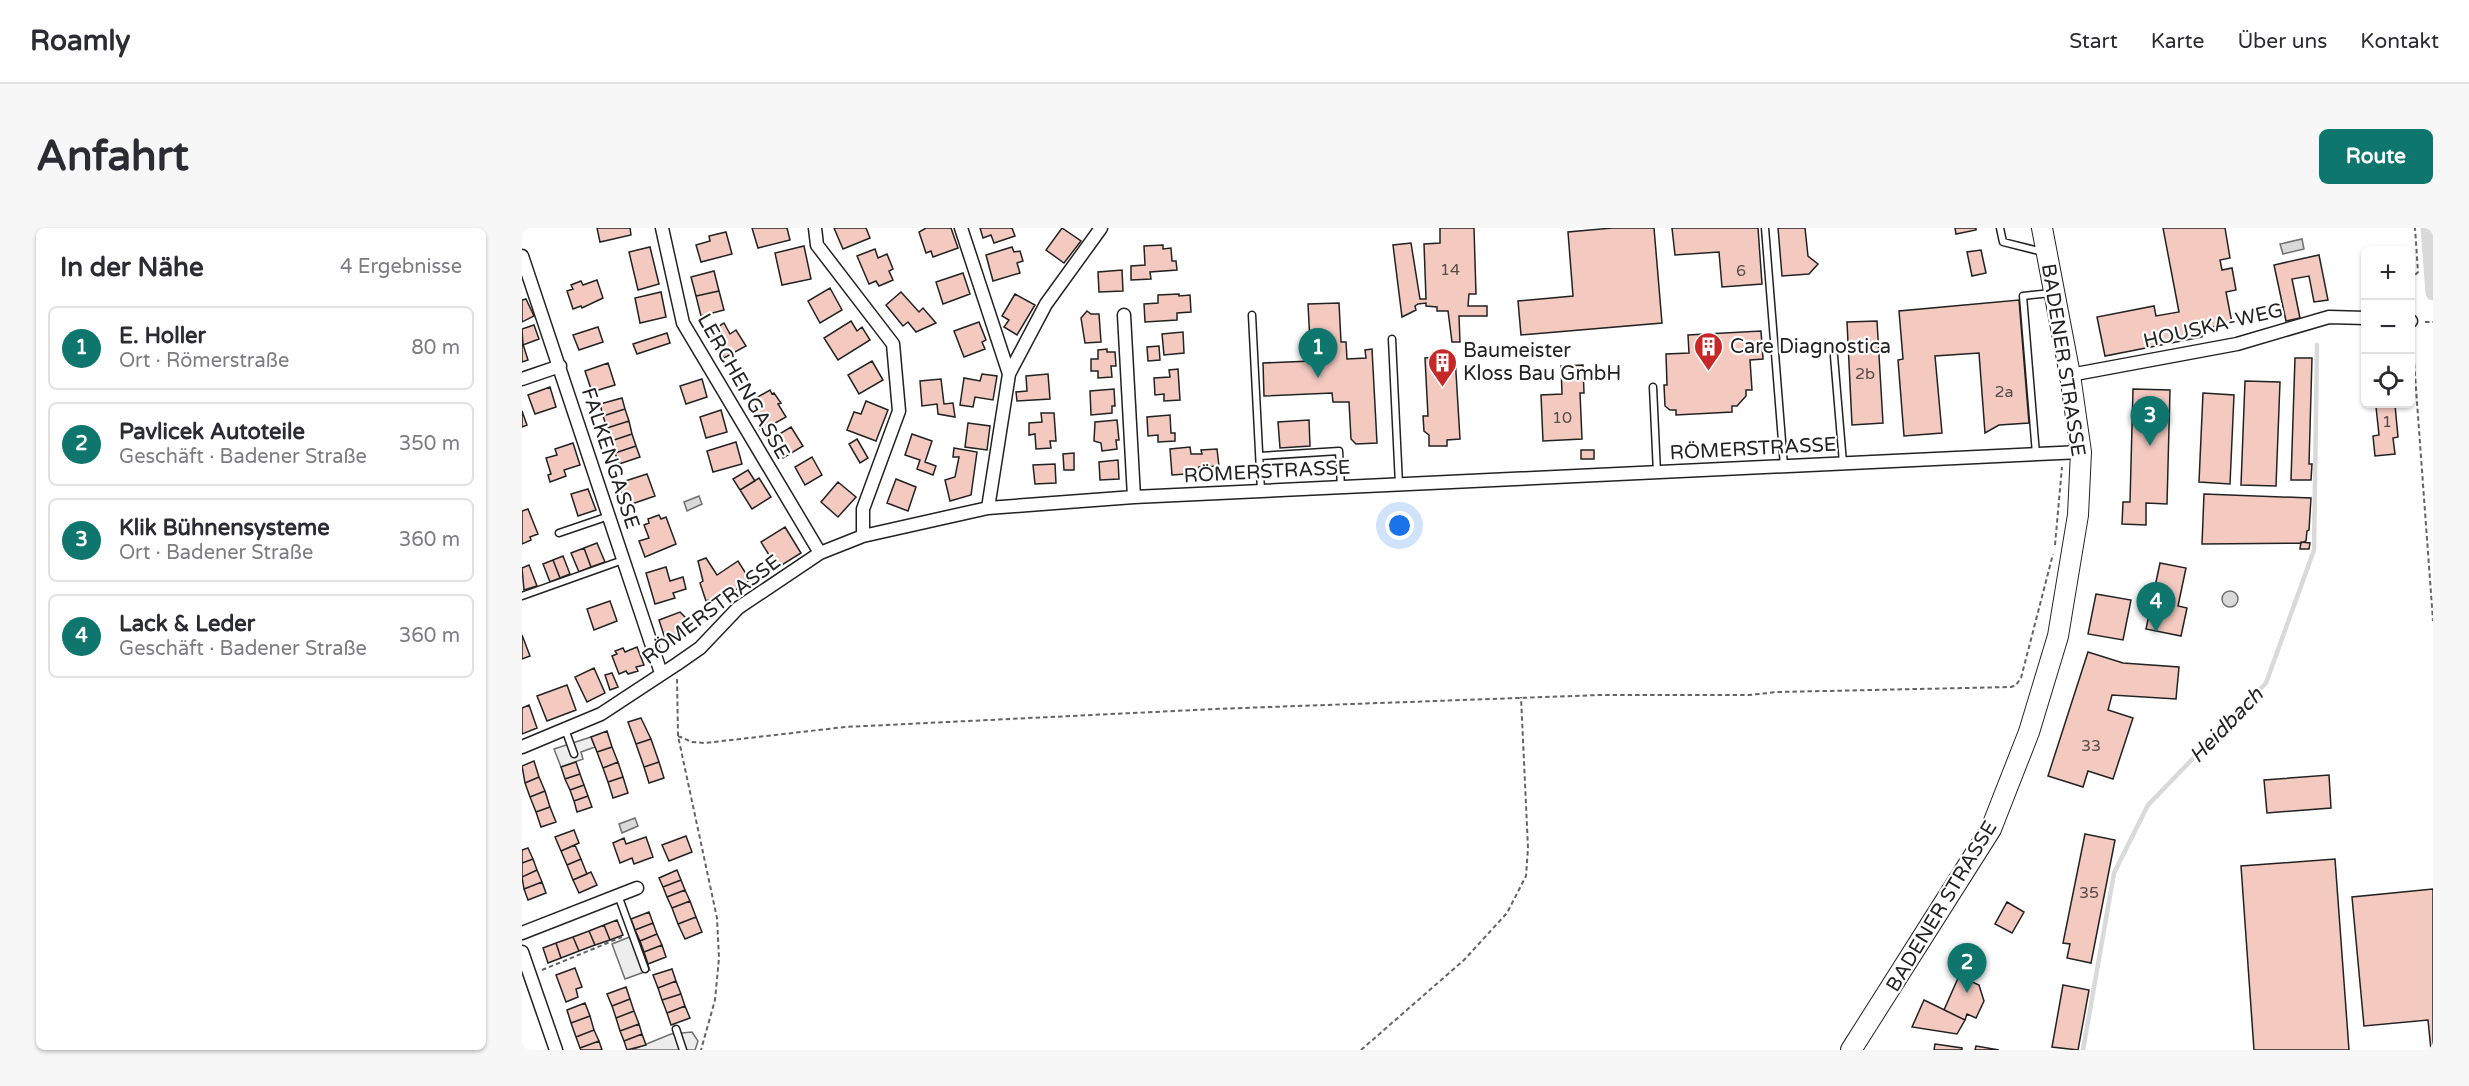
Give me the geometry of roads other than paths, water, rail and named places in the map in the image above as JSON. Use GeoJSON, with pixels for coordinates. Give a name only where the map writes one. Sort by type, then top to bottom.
{"type":"FeatureCollection","features":[{"type":"Feature","properties":{"kind":"main road","name":"BADENER STRASSE"},"geometry":{"type":"LineString","coordinates":[[1851,1050],[1991,829],[2030,732],[2058,636],[2078,515],[2070,375],[2042,228]]}},
{"type":"Feature","properties":{"kind":"street","name":"LERCHENGASSE"},"geometry":{"type":"LineString","coordinates":[[662,228],[683,323],[820,553]]}},
{"type":"Feature","properties":{"kind":"street"},"geometry":{"type":"LineString","coordinates":[[815,228],[817,245],[893,344],[899,411],[863,509],[863,536]]}},
{"type":"Feature","properties":{"kind":"street"},"geometry":{"type":"LineString","coordinates":[[962,228],[1009,374]]}},
{"type":"Feature","properties":{"kind":"street"},"geometry":{"type":"LineString","coordinates":[[988,508],[1009,374],[1046,304],[1101,228]]}},
{"type":"Feature","properties":{"kind":"street","name":"FALKENGASSE"},"geometry":{"type":"LineString","coordinates":[[522,256],[661,673]]}},
{"type":"Feature","properties":{"kind":"street"},"geometry":{"type":"LineString","coordinates":[[1124,315],[1134,497]]}},
{"type":"Feature","properties":{"kind":"street","name":"HOUSKA-WEG"},"geometry":{"type":"LineString","coordinates":[[2070,375],[2237,344],[2329,317],[2361,318]]}},
{"type":"Feature","properties":{"kind":"street"},"geometry":{"type":"LineString","coordinates":[[522,379],[560,366]]}},
{"type":"Feature","properties":{"kind":"street","name":"RÖMERSTRASSE"},"geometry":{"type":"LineString","coordinates":[[522,747],[601,714],[700,648],[738,608],[820,553],[863,536],[988,508],[1134,497],[2073,452]]}},
{"type":"Feature","properties":{"kind":"street"},"geometry":{"type":"LineString","coordinates":[[522,933],[637,888]]}},
{"type":"Feature","properties":{"kind":"street"},"geometry":{"type":"LineString","coordinates":[[522,952],[556,1050]]}},
{"type":"Feature","properties":{"kind":"lane"},"geometry":{"type":"LineString","coordinates":[[1765,228],[1785,466]]}},
{"type":"Feature","properties":{"kind":"lane"},"geometry":{"type":"LineString","coordinates":[[2000,228],[2003,242],[2047,253]]}},
{"type":"Feature","properties":{"kind":"lane"},"geometry":{"type":"LineString","coordinates":[[2036,454],[2023,296],[2055,293]]}},
{"type":"Feature","properties":{"kind":"lane"},"geometry":{"type":"LineString","coordinates":[[1252,315],[1262,491]]}},
{"type":"Feature","properties":{"kind":"lane"},"geometry":{"type":"LineString","coordinates":[[1392,339],[1399,485]]}},
{"type":"Feature","properties":{"kind":"lane"},"geometry":{"type":"LineString","coordinates":[[1834,356],[1843,464]]}},
{"type":"Feature","properties":{"kind":"lane"},"geometry":{"type":"LineString","coordinates":[[1653,387],[1657,472]]}},
{"type":"Feature","properties":{"kind":"lane"},"geometry":{"type":"LineString","coordinates":[[1260,456],[1339,451],[1341,487]]}},
{"type":"Feature","properties":{"kind":"lane"},"geometry":{"type":"LineString","coordinates":[[559,533],[609,516]]}},
{"type":"Feature","properties":{"kind":"lane"},"geometry":{"type":"LineString","coordinates":[[522,596],[624,560]]}},
{"type":"Feature","properties":{"kind":"lane"},"geometry":{"type":"LineString","coordinates":[[565,729],[574,754]]}},
{"type":"Feature","properties":{"kind":"lane"},"geometry":{"type":"LineString","coordinates":[[618,895],[645,969]]}},
{"type":"Feature","properties":{"kind":"lane"},"geometry":{"type":"LineString","coordinates":[[676,1029],[683,1050]]}},
{"type":"Feature","properties":{"kind":"waterway"},"geometry":{"type":"LineString","coordinates":[[2428,228],[2433,293]]}},
{"type":"Feature","properties":{"kind":"waterway","name":"Heidbach"},"geometry":{"type":"LineString","coordinates":[[2083,1050],[2114,873],[2148,805],[2266,683],[2314,550],[2317,345]]}},
{"type":"Feature","properties":{"kind":"place","name":"Care Diagnostica"},"geometry":{"type":"Point","coordinates":[1709,372]}},
{"type":"Feature","properties":{"kind":"place","name":"E. Holler"},"geometry":{"type":"Point","coordinates":[1318,378]}},
{"type":"Feature","properties":{"kind":"place","name":"Baumeister Kloss Bau GmbH"},"geometry":{"type":"Point","coordinates":[1442,388]}},
{"type":"Feature","properties":{"kind":"place","name":"Klik Bühnensysteme"},"geometry":{"type":"Point","coordinates":[2150,446]}},
{"type":"Feature","properties":{"kind":"place","name":"Lack & Leder"},"geometry":{"type":"Point","coordinates":[2156,632]}},
{"type":"Feature","properties":{"kind":"place","name":"Pavlicek Autoteile"},"geometry":{"type":"Point","coordinates":[1967,993]}}]}
